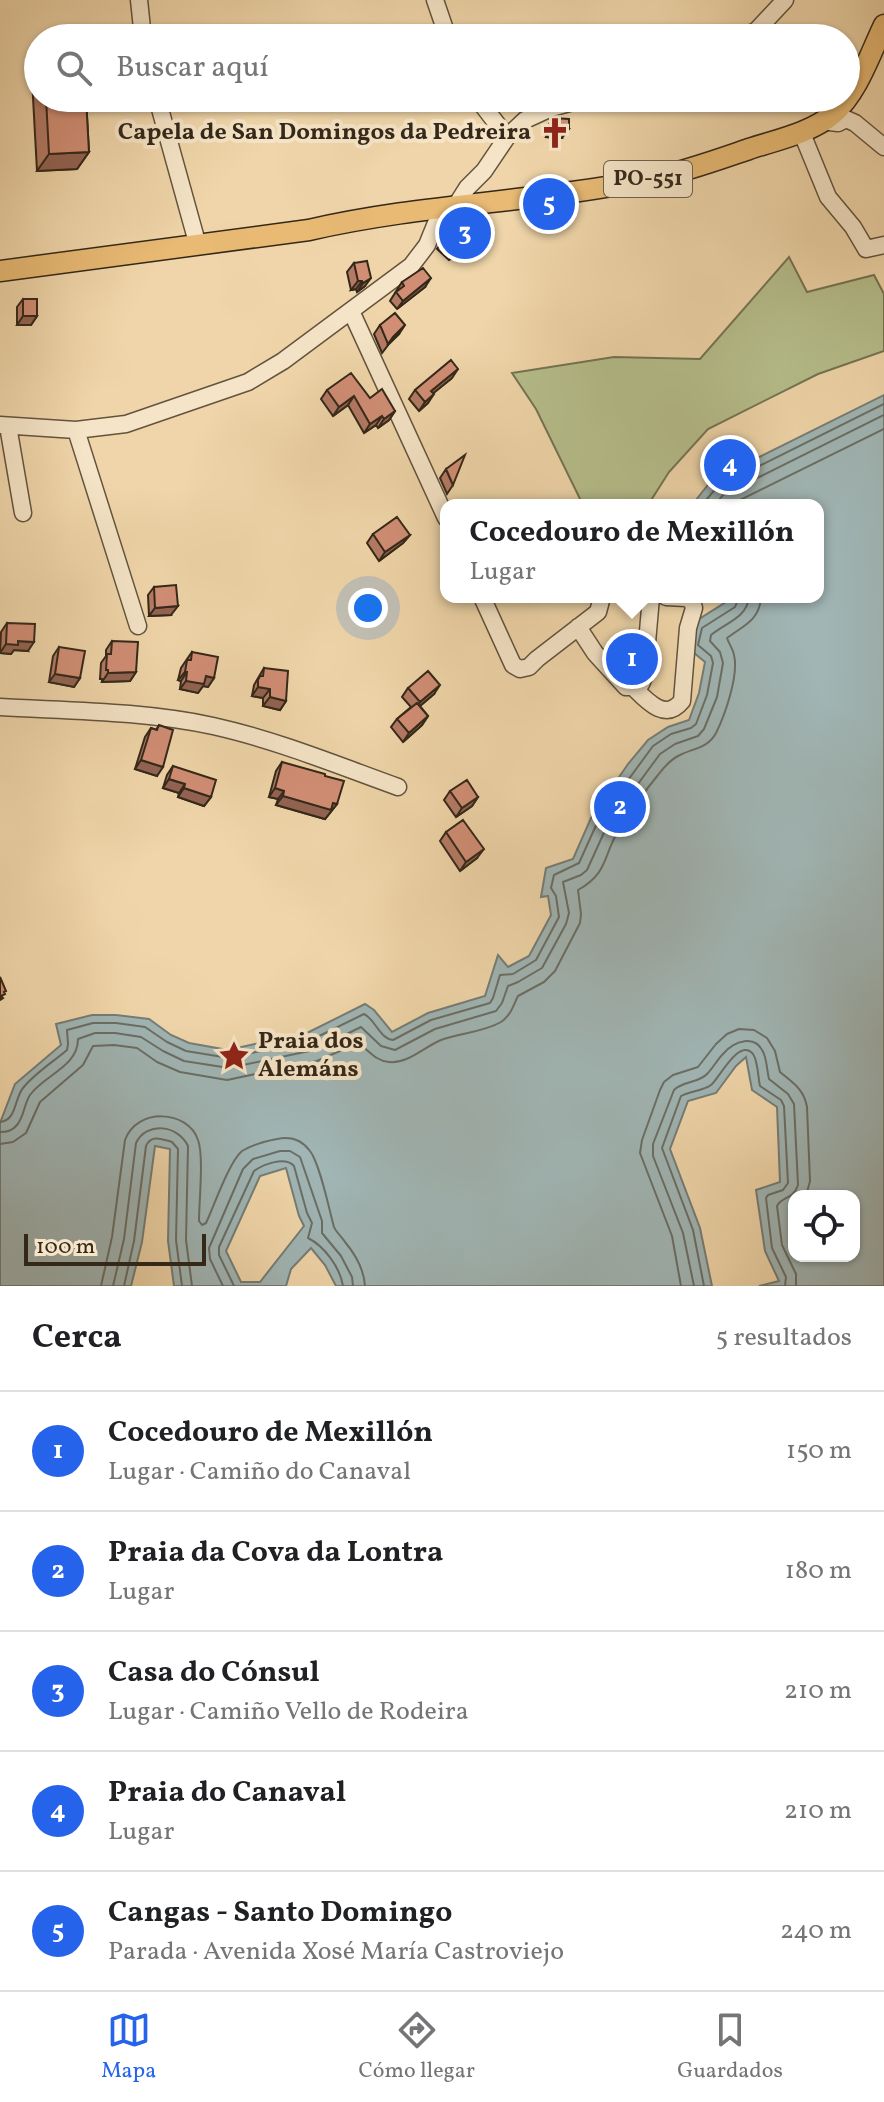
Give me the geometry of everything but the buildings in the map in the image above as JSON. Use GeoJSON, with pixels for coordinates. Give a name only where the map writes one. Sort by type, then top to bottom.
{"type":"FeatureCollection","features":[{"type":"Feature","properties":{"kind":"main road","name":"PO-551"},"geometry":{"type":"LineString","coordinates":[[860,72],[884,25]]}},
{"type":"Feature","properties":{"kind":"main road","name":"PO-551"},"geometry":{"type":"LineString","coordinates":[[0,262],[105,252],[185,240],[309,230],[352,220],[654,178],[801,131],[833,112]]}},
{"type":"Feature","properties":{"kind":"main road","name":"PO-551"},"geometry":{"type":"LineString","coordinates":[[185,240],[234,235],[244,229],[304,221],[352,220]]}},
{"type":"Feature","properties":{"kind":"main road","name":"PO-551"},"geometry":{"type":"LineString","coordinates":[[0,271],[105,252]]}},
{"type":"Feature","properties":{"kind":"street"},"geometry":{"type":"LineString","coordinates":[[139,0],[142,24]]}},
{"type":"Feature","properties":{"kind":"street"},"geometry":{"type":"LineString","coordinates":[[435,0],[443,24]]}},
{"type":"Feature","properties":{"kind":"street"},"geometry":{"type":"LineString","coordinates":[[763,24],[785,0]]}},
{"type":"Feature","properties":{"kind":"street"},"geometry":{"type":"LineString","coordinates":[[160,112],[185,240]]}},
{"type":"Feature","properties":{"kind":"street"},"geometry":{"type":"LineString","coordinates":[[488,112],[507,137]]}},
{"type":"Feature","properties":{"kind":"street"},"geometry":{"type":"LineString","coordinates":[[23,513],[4,426],[76,430],[126,424],[248,382],[283,361],[411,266],[427,245],[436,223],[455,207],[507,137],[525,120],[542,112]]}},
{"type":"Feature","properties":{"kind":"street"},"geometry":{"type":"LineString","coordinates":[[826,118],[838,123],[846,119],[855,123],[884,147]]}},
{"type":"Feature","properties":{"kind":"street"},"geometry":{"type":"LineString","coordinates":[[801,131],[828,197],[853,227],[866,249],[884,245]]}},
{"type":"Feature","properties":{"kind":"street"},"geometry":{"type":"LineString","coordinates":[[351,311],[440,505]]}},
{"type":"Feature","properties":{"kind":"street"},"geometry":{"type":"LineString","coordinates":[[76,430],[138,626]]}},
{"type":"Feature","properties":{"kind":"street"},"geometry":{"type":"LineString","coordinates":[[485,603],[513,665],[520,669],[529,667],[598,612],[600,603]]}},
{"type":"Feature","properties":{"kind":"street"},"geometry":{"type":"LineString","coordinates":[[578,627],[616,677],[626,687],[633,687],[641,684],[644,677],[650,603]]}},
{"type":"Feature","properties":{"kind":"street"},"geometry":{"type":"LineString","coordinates":[[633,687],[649,703],[666,711],[676,708],[682,701],[693,603]]}},
{"type":"Feature","properties":{"kind":"street"},"geometry":{"type":"LineString","coordinates":[[0,707],[142,715],[211,726],[281,744],[398,787]]}},
{"type":"Feature","properties":{"kind":"green space"},"geometry":{"type":"Polygon","coordinates":[[[789,257],[807,292],[874,275],[884,294],[884,351],[818,374],[708,429],[669,472],[652,499],[580,499],[536,409],[512,373],[614,357],[700,359],[789,257]]]}},
{"type":"Feature","properties":{"kind":"water"},"geometry":{"type":"Polygon","coordinates":[[[884,395],[884,1286],[759,1286],[779,1281],[765,1251],[756,1190],[780,1182],[777,1107],[752,1090],[746,1057],[716,1093],[688,1101],[670,1149],[700,1228],[712,1286],[336,1286],[311,1248],[291,1269],[286,1286],[174,1286],[168,1241],[170,1149],[155,1146],[142,1242],[131,1286],[0,1286],[0,1123],[15,1084],[61,1045],[56,1024],[92,1015],[149,1019],[171,1035],[189,1043],[228,1050],[309,1032],[365,1004],[392,1032],[428,1013],[485,996],[498,955],[508,967],[529,956],[551,915],[548,896],[541,897],[546,868],[573,859],[591,818],[648,740],[668,727],[689,720],[699,693],[705,662],[688,648],[696,621],[724,603],[824,603],[824,499],[697,499],[711,481],[884,395]],[[286,1168],[260,1176],[226,1251],[241,1282],[260,1282],[304,1226],[286,1168]]]}},
{"type":"Feature","properties":{"kind":"place","name":"Capela de San Domingos da Pedreira"},"geometry":{"type":"Point","coordinates":[555,133]}},
{"type":"Feature","properties":{"kind":"place","name":"Cangas - Santo Domingo"},"geometry":{"type":"Point","coordinates":[549,204]}},
{"type":"Feature","properties":{"kind":"place","name":"Casa do Cónsul"},"geometry":{"type":"Point","coordinates":[465,233]}},
{"type":"Feature","properties":{"kind":"place","name":"Praia do Canaval"},"geometry":{"type":"Point","coordinates":[730,465]}},
{"type":"Feature","properties":{"kind":"place","name":"Cocedouro de Mexillón"},"geometry":{"type":"Point","coordinates":[632,659]}},
{"type":"Feature","properties":{"kind":"place","name":"Praia da Cova da Lontra"},"geometry":{"type":"Point","coordinates":[620,807]}},
{"type":"Feature","properties":{"kind":"place","name":"Praia dos Alemáns"},"geometry":{"type":"Point","coordinates":[234,1056]}}]}
